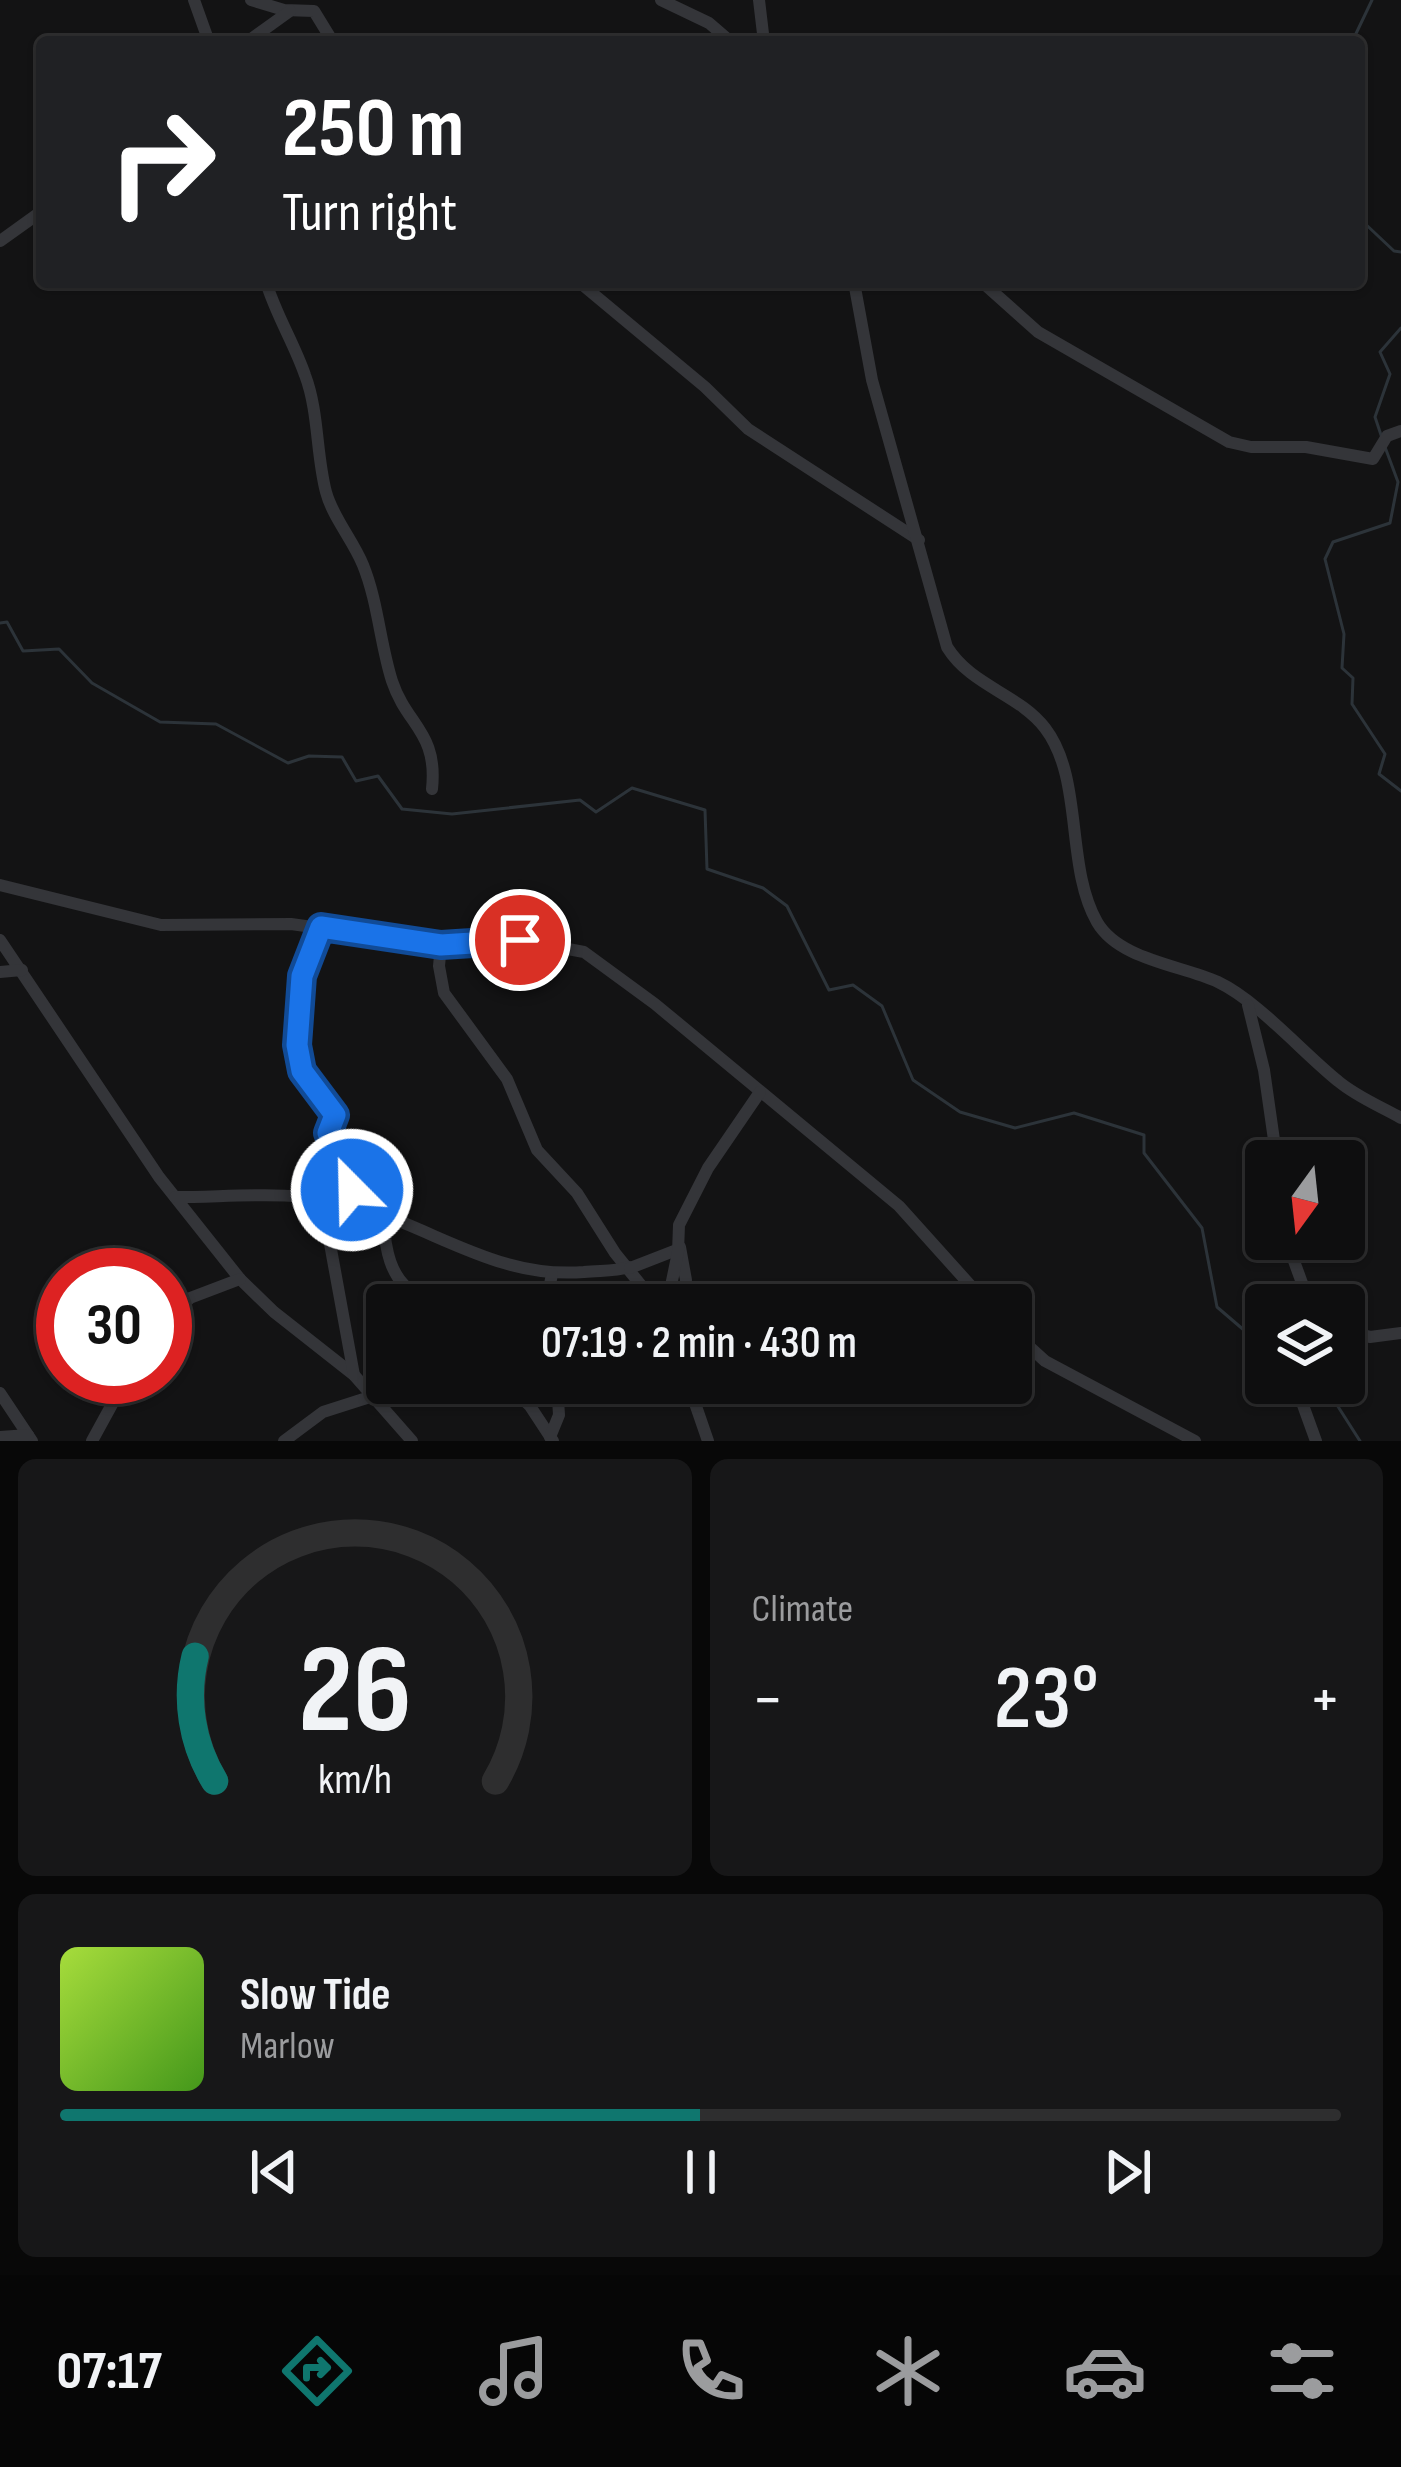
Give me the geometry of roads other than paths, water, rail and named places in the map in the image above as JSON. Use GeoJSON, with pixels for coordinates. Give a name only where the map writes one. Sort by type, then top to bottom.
{"type":"FeatureCollection","features":[{"type":"Feature","properties":{"kind":"street"},"geometry":{"type":"LineString","coordinates":[[194,0],[207,36]]}},
{"type":"Feature","properties":{"kind":"street"},"geometry":{"type":"LineString","coordinates":[[250,0],[314,11],[329,36]]}},
{"type":"Feature","properties":{"kind":"street"},"geometry":{"type":"LineString","coordinates":[[661,0],[709,23],[724,36]]}},
{"type":"Feature","properties":{"kind":"street"},"geometry":{"type":"LineString","coordinates":[[759,0],[763,36]]}},
{"type":"Feature","properties":{"kind":"street"},"geometry":{"type":"LineString","coordinates":[[256,36],[291,10]]}},
{"type":"Feature","properties":{"kind":"street"},"geometry":{"type":"LineString","coordinates":[[0,241],[36,215]]}},
{"type":"Feature","properties":{"kind":"street"},"geometry":{"type":"LineString","coordinates":[[268,288],[304,372],[326,492],[369,582],[398,699],[418,722],[431,751],[432,789]]}},
{"type":"Feature","properties":{"kind":"street"},"geometry":{"type":"LineString","coordinates":[[586,288],[705,386],[748,430],[920,541]]}},
{"type":"Feature","properties":{"kind":"street"},"geometry":{"type":"LineString","coordinates":[[855,288],[872,380],[942,632],[953,656],[983,685],[1034,718],[1052,742],[1061,761],[1084,883],[1098,923],[1130,950],[1222,984],[1341,1084],[1401,1118]]}},
{"type":"Feature","properties":{"kind":"street"},"geometry":{"type":"LineString","coordinates":[[989,288],[1044,336],[1237,444],[1306,447],[1373,459],[1387,436],[1401,431]]}},
{"type":"Feature","properties":{"kind":"street"},"geometry":{"type":"LineString","coordinates":[[0,885],[149,923],[321,927],[441,945],[520,940],[584,952],[655,1004],[898,1206],[969,1284]]}},
{"type":"Feature","properties":{"kind":"street"},"geometry":{"type":"LineString","coordinates":[[321,927],[302,976],[299,1064],[335,1115],[328,1134],[358,1207]]}},
{"type":"Feature","properties":{"kind":"street"},"geometry":{"type":"LineString","coordinates":[[0,940],[175,1197],[240,1279],[366,1389]]}},
{"type":"Feature","properties":{"kind":"street"},"geometry":{"type":"LineString","coordinates":[[441,945],[440,979],[449,1003],[507,1079],[537,1150],[566,1179],[641,1284]]}},
{"type":"Feature","properties":{"kind":"street"},"geometry":{"type":"LineString","coordinates":[[0,972],[22,970]]}},
{"type":"Feature","properties":{"kind":"street"},"geometry":{"type":"LineString","coordinates":[[1248,1005],[1274,1140]]}},
{"type":"Feature","properties":{"kind":"street"},"geometry":{"type":"LineString","coordinates":[[672,1284],[679,1225],[708,1168],[760,1092]]}},
{"type":"Feature","properties":{"kind":"street"},"geometry":{"type":"LineString","coordinates":[[175,1197],[269,1196],[358,1207],[501,1264],[552,1274],[615,1272],[679,1247]]}},
{"type":"Feature","properties":{"kind":"street"},"geometry":{"type":"LineString","coordinates":[[322,1200],[354,1376]]}},
{"type":"Feature","properties":{"kind":"street"},"geometry":{"type":"LineString","coordinates":[[382,1218],[386,1248],[404,1284]]}},
{"type":"Feature","properties":{"kind":"street"},"geometry":{"type":"LineString","coordinates":[[679,1247],[685,1284]]}},
{"type":"Feature","properties":{"kind":"street"},"geometry":{"type":"LineString","coordinates":[[550,1284],[552,1274]]}},
{"type":"Feature","properties":{"kind":"street"},"geometry":{"type":"LineString","coordinates":[[192,1297],[240,1279]]}},
{"type":"Feature","properties":{"kind":"street"},"geometry":{"type":"LineString","coordinates":[[1365,1335],[1401,1333]]}},
{"type":"Feature","properties":{"kind":"street"},"geometry":{"type":"LineString","coordinates":[[1032,1349],[1046,1361],[1195,1441]]}},
{"type":"Feature","properties":{"kind":"street"},"geometry":{"type":"LineString","coordinates":[[0,1393],[30,1438]]}},
{"type":"Feature","properties":{"kind":"street"},"geometry":{"type":"LineString","coordinates":[[284,1441],[323,1412],[366,1400]]}},
{"type":"Feature","properties":{"kind":"street"},"geometry":{"type":"LineString","coordinates":[[92,1441],[112,1404]]}},
{"type":"Feature","properties":{"kind":"street"},"geometry":{"type":"LineString","coordinates":[[380,1404],[412,1441]]}},
{"type":"Feature","properties":{"kind":"street"},"geometry":{"type":"LineString","coordinates":[[528,1404],[551,1439]]}},
{"type":"Feature","properties":{"kind":"street"},"geometry":{"type":"LineString","coordinates":[[551,1439],[558,1404]]}},
{"type":"Feature","properties":{"kind":"street"},"geometry":{"type":"LineString","coordinates":[[696,1404],[709,1441]]}},
{"type":"Feature","properties":{"kind":"street"},"geometry":{"type":"LineString","coordinates":[[1303,1404],[1316,1441]]}},
{"type":"Feature","properties":{"kind":"street"},"geometry":{"type":"LineString","coordinates":[[0,1437],[30,1438]]}},
{"type":"Feature","properties":{"kind":"waterway"},"geometry":{"type":"LineString","coordinates":[[1355,36],[1372,0]]}},
{"type":"Feature","properties":{"kind":"waterway"},"geometry":{"type":"LineString","coordinates":[[1365,224],[1401,252]]}},
{"type":"Feature","properties":{"kind":"waterway"},"geometry":{"type":"LineString","coordinates":[[1382,438],[1375,417],[1390,374],[1380,352],[1401,328]]}},
{"type":"Feature","properties":{"kind":"waterway"},"geometry":{"type":"LineString","coordinates":[[1385,447],[1398,482],[1390,523],[1333,542],[1325,559],[1344,634],[1342,668],[1353,678],[1352,704],[1385,754],[1379,774],[1401,791]]}},
{"type":"Feature","properties":{"kind":"waterway"},"geometry":{"type":"LineString","coordinates":[[0,623],[7,622],[23,651],[59,649],[92,683],[160,722],[216,724],[288,763],[309,756],[342,757],[356,781],[378,776],[402,809],[452,814],[580,800],[596,812],[632,788],[705,810],[707,869],[763,888],[787,906],[829,990],[853,985],[882,1006],[913,1080],[960,1112],[1015,1128],[1074,1113],[1144,1135],[1144,1153],[1202,1228],[1217,1307],[1245,1331]]}},
{"type":"Feature","properties":{"kind":"waterway"},"geometry":{"type":"LineString","coordinates":[[1336,1404],[1360,1441]]}}]}
